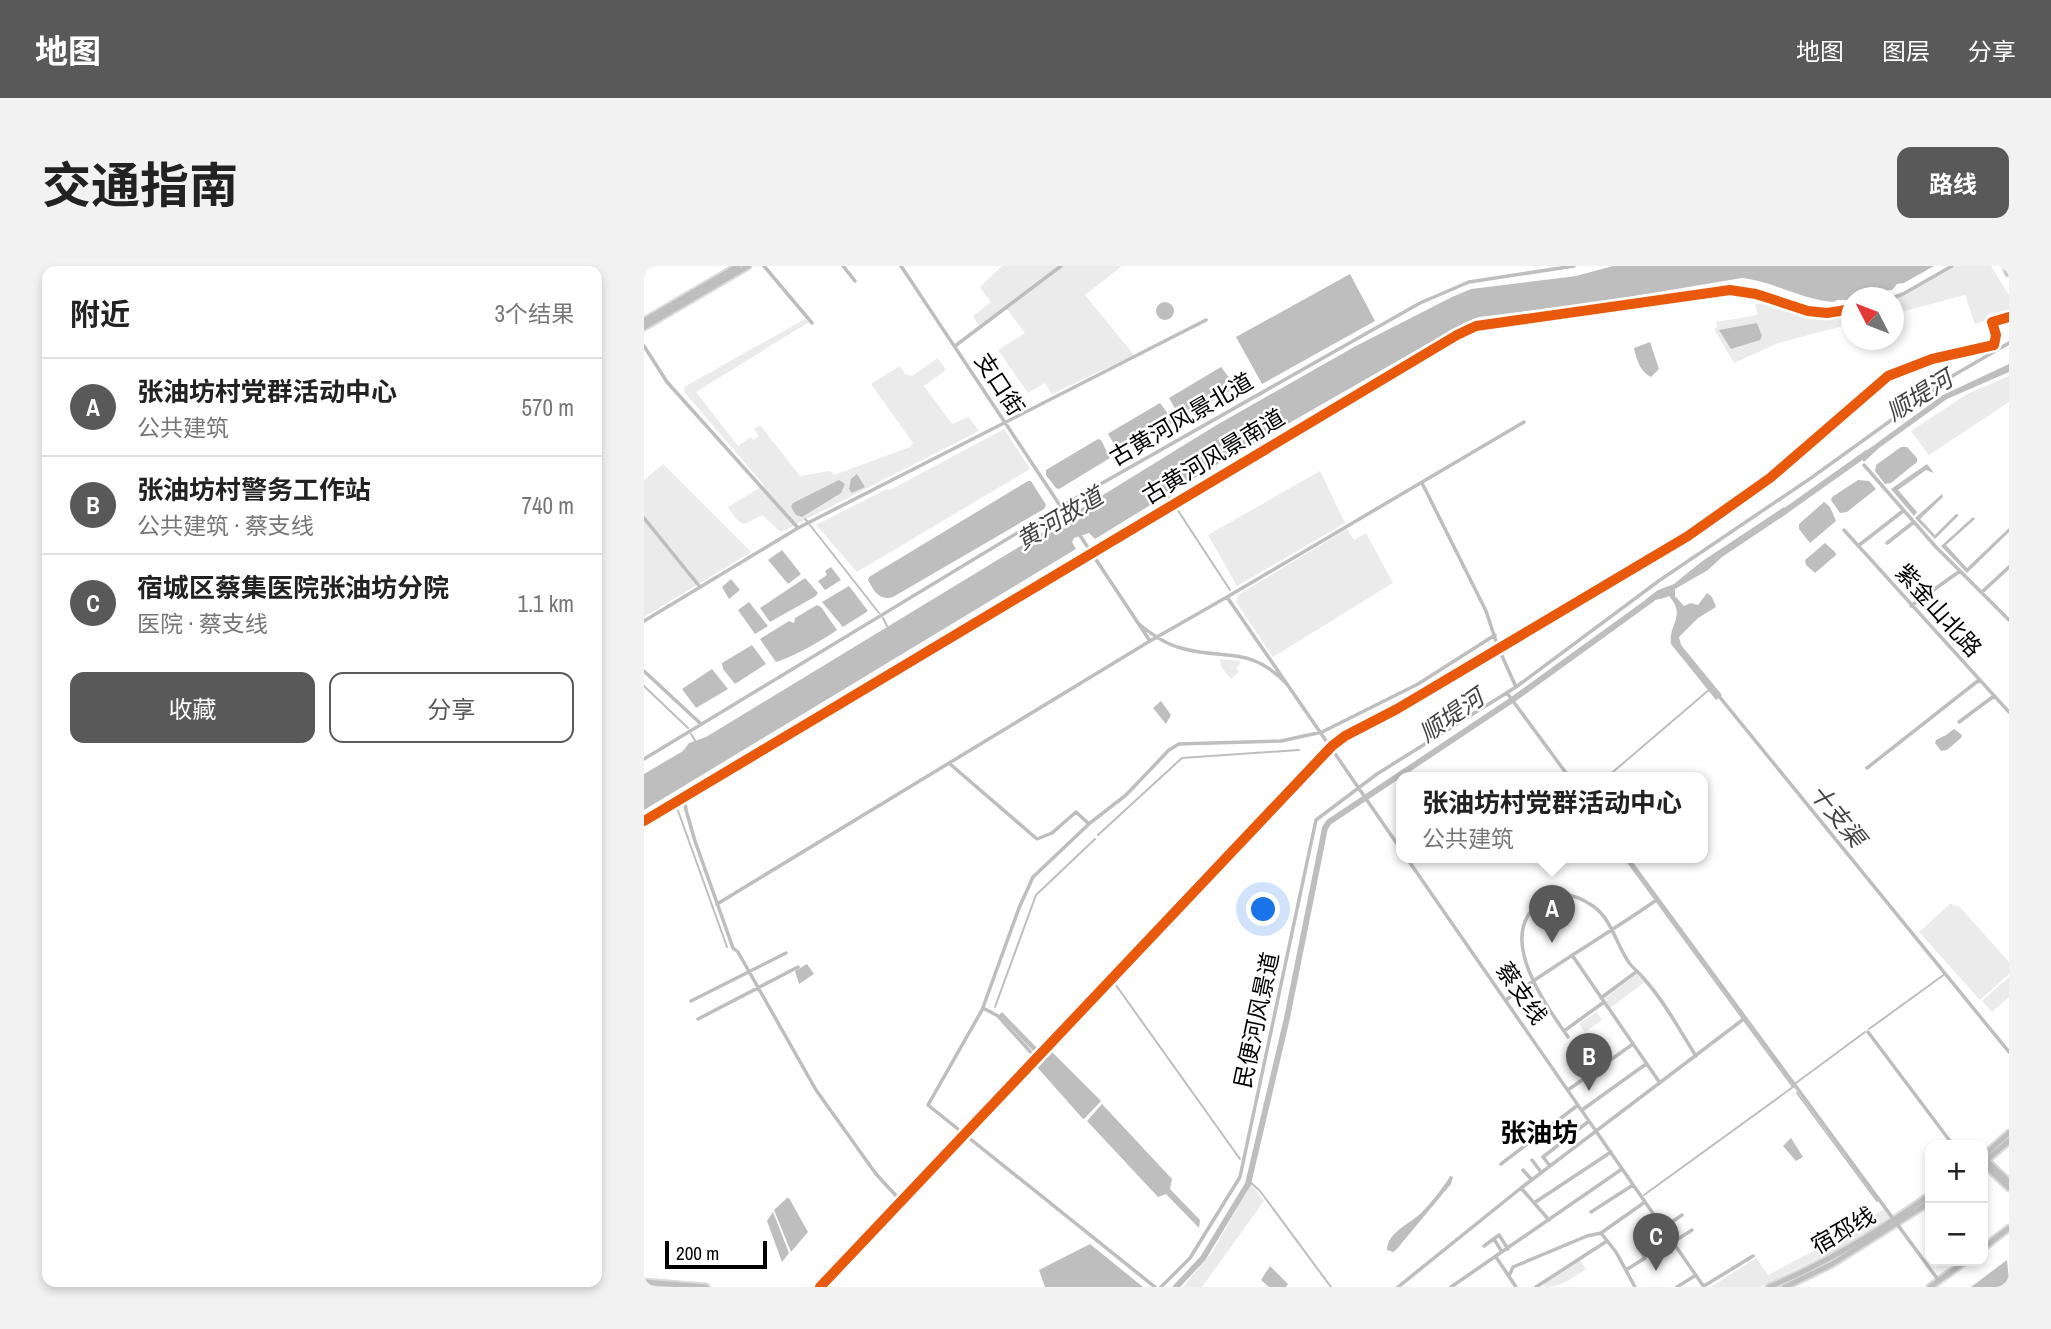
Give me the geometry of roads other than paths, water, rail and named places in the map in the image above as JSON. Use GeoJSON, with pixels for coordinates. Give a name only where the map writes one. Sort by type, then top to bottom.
{"type":"FeatureCollection","features":[{"type":"Feature","properties":{"kind":"main road"},"geometry":{"type":"LineString","coordinates":[[644,321],[738,266]]}},
{"type":"Feature","properties":{"kind":"main road"},"geometry":{"type":"LineString","coordinates":[[644,327],[748,266]]}},
{"type":"Feature","properties":{"kind":"main road"},"geometry":{"type":"LineString","coordinates":[[2006,266],[2008,274]]}},
{"type":"Feature","properties":{"kind":"main road"},"geometry":{"type":"LineString","coordinates":[[1988,1155],[2009,1133]]}},
{"type":"Feature","properties":{"kind":"main road"},"geometry":{"type":"LineString","coordinates":[[1988,1156],[2009,1141]]}},
{"type":"Feature","properties":{"kind":"main road"},"geometry":{"type":"LineString","coordinates":[[1988,1163],[2009,1182]]}},
{"type":"Feature","properties":{"kind":"main road"},"geometry":{"type":"LineString","coordinates":[[1988,1164],[2009,1188]]}},
{"type":"Feature","properties":{"kind":"main road","name":"宿邳线"},"geometry":{"type":"LineString","coordinates":[[1785,1287],[1832,1264],[1896,1222],[1925,1199]]}},
{"type":"Feature","properties":{"kind":"main road","name":"宿邳线"},"geometry":{"type":"LineString","coordinates":[[1769,1287],[1809,1270],[1928,1203]]}},
{"type":"Feature","properties":{"kind":"main road"},"geometry":{"type":"LineString","coordinates":[[1988,1244],[2009,1228]]}},
{"type":"Feature","properties":{"kind":"main road"},"geometry":{"type":"LineString","coordinates":[[1930,1287],[1959,1266]]}},
{"type":"Feature","properties":{"kind":"main road"},"geometry":{"type":"LineString","coordinates":[[644,1282],[706,1287]]}},
{"type":"Feature","properties":{"kind":"street"},"geometry":{"type":"LineString","coordinates":[[764,266],[812,323]]}},
{"type":"Feature","properties":{"kind":"street"},"geometry":{"type":"LineString","coordinates":[[844,266],[855,281]]}},
{"type":"Feature","properties":{"kind":"street","name":"支口街"},"geometry":{"type":"LineString","coordinates":[[901,266],[1090,554]]}},
{"type":"Feature","properties":{"kind":"street"},"geometry":{"type":"LineString","coordinates":[[955,346],[1061,266]]}},
{"type":"Feature","properties":{"kind":"street","name":"古黄河风景北道"},"geometry":{"type":"LineString","coordinates":[[644,759],[1060,507],[1420,303],[1469,282],[1574,266]]}},
{"type":"Feature","properties":{"kind":"street"},"geometry":{"type":"LineString","coordinates":[[1904,293],[1952,266]]}},
{"type":"Feature","properties":{"kind":"street","name":"古黄河风景南道"},"geometry":{"type":"LineString","coordinates":[[644,821],[1476,326],[1730,290],[1756,293],[1808,311],[1827,313],[1841,311]]}},
{"type":"Feature","properties":{"kind":"street"},"geometry":{"type":"LineString","coordinates":[[820,1287],[1332,746],[1688,536],[1770,478],[1888,376],[1932,359],[1994,345],[1996,339],[1992,322],[2009,317]]}},
{"type":"Feature","properties":{"kind":"street"},"geometry":{"type":"LineString","coordinates":[[644,621],[798,528],[1206,320]]}},
{"type":"Feature","properties":{"kind":"street","name":"民便河风景道"},"geometry":{"type":"LineString","coordinates":[[1161,1287],[1190,1258],[1238,1184],[1315,822],[1359,787],[1508,694],[1660,580],[1811,478],[1954,375],[2009,343]]}},
{"type":"Feature","properties":{"kind":"street"},"geometry":{"type":"LineString","coordinates":[[644,346],[667,382],[798,528]]}},
{"type":"Feature","properties":{"kind":"street"},"geometry":{"type":"LineString","coordinates":[[717,904],[1150,641],[1524,422]]}},
{"type":"Feature","properties":{"kind":"street"},"geometry":{"type":"LineString","coordinates":[[1864,465],[1914,522],[2009,620]]}},
{"type":"Feature","properties":{"kind":"street"},"geometry":{"type":"LineString","coordinates":[[1422,483],[1486,611],[1516,687]]}},
{"type":"Feature","properties":{"kind":"street"},"geometry":{"type":"LineString","coordinates":[[1858,546],[1904,510]]}},
{"type":"Feature","properties":{"kind":"street"},"geometry":{"type":"LineString","coordinates":[[644,518],[700,588]]}},
{"type":"Feature","properties":{"kind":"street"},"geometry":{"type":"LineString","coordinates":[[1886,543],[1914,522]]}},
{"type":"Feature","properties":{"kind":"street","name":"紫金山北路"},"geometry":{"type":"LineString","coordinates":[[1844,530],[2009,712]]}},
{"type":"Feature","properties":{"kind":"street"},"geometry":{"type":"LineString","coordinates":[[1090,554],[1150,641]]}},
{"type":"Feature","properties":{"kind":"street"},"geometry":{"type":"LineString","coordinates":[[1982,592],[2009,567]]}},
{"type":"Feature","properties":{"kind":"street"},"geometry":{"type":"LineString","coordinates":[[1911,606],[1960,571]]}},
{"type":"Feature","properties":{"kind":"street"},"geometry":{"type":"LineString","coordinates":[[1227,597],[1396,842]]}},
{"type":"Feature","properties":{"kind":"street"},"geometry":{"type":"LineString","coordinates":[[1132,618],[1157,637],[1182,648],[1249,658],[1272,671],[1294,691]]}},
{"type":"Feature","properties":{"kind":"street"},"geometry":{"type":"LineString","coordinates":[[1155,1287],[928,1105],[983,1007],[1033,877],[1089,824],[1126,795],[1169,750],[1179,744],[1280,741],[1322,732],[1418,684],[1495,635]]}},
{"type":"Feature","properties":{"kind":"street"},"geometry":{"type":"LineString","coordinates":[[644,671],[701,724]]}},
{"type":"Feature","properties":{"kind":"street"},"geometry":{"type":"LineString","coordinates":[[1867,768],[1979,680]]}},
{"type":"Feature","properties":{"kind":"street"},"geometry":{"type":"LineString","coordinates":[[1508,694],[1565,772]]}},
{"type":"Feature","properties":{"kind":"street"},"geometry":{"type":"LineString","coordinates":[[1959,722],[1994,696]]}},
{"type":"Feature","properties":{"kind":"street"},"geometry":{"type":"LineString","coordinates":[[950,764],[1037,839],[1045,838],[1076,812],[1089,824]]}},
{"type":"Feature","properties":{"kind":"street"},"geometry":{"type":"LineString","coordinates":[[684,797],[728,936],[817,1090],[876,1174],[901,1201]]}},
{"type":"Feature","properties":{"kind":"street","name":"蔡支线"},"geometry":{"type":"LineString","coordinates":[[1410,863],[1704,1287]]}},
{"type":"Feature","properties":{"kind":"street"},"geometry":{"type":"LineString","coordinates":[[1631,863],[1939,1281]]}},
{"type":"Feature","properties":{"kind":"street"},"geometry":{"type":"LineString","coordinates":[[1568,1037],[1534,980],[1521,939],[1522,926],[1532,910],[1556,894],[1585,901],[1598,909],[1629,962],[1646,980],[1696,1055]]}},
{"type":"Feature","properties":{"kind":"street"},"geometry":{"type":"LineString","coordinates":[[1506,1000],[1656,900]]}},
{"type":"Feature","properties":{"kind":"street"},"geometry":{"type":"LineString","coordinates":[[691,1001],[786,953]]}},
{"type":"Feature","properties":{"kind":"street"},"geometry":{"type":"LineString","coordinates":[[1572,955],[1660,1083]]}},
{"type":"Feature","properties":{"kind":"street"},"geometry":{"type":"LineString","coordinates":[[698,1019],[798,967]]}},
{"type":"Feature","properties":{"kind":"street"},"geometry":{"type":"LineString","coordinates":[[1564,1031],[1637,972]]}},
{"type":"Feature","properties":{"kind":"street"},"geometry":{"type":"LineString","coordinates":[[983,1007],[998,1016],[1036,1058]]}},
{"type":"Feature","properties":{"kind":"street"},"geometry":{"type":"LineString","coordinates":[[1398,1287],[1541,1172],[1744,1019]]}},
{"type":"Feature","properties":{"kind":"street"},"geometry":{"type":"LineString","coordinates":[[1868,1032],[1949,1140]]}},
{"type":"Feature","properties":{"kind":"street"},"geometry":{"type":"LineString","coordinates":[[1568,1090],[1633,1044]]}},
{"type":"Feature","properties":{"kind":"street"},"geometry":{"type":"LineString","coordinates":[[1582,1110],[1646,1064]]}},
{"type":"Feature","properties":{"kind":"street"},"geometry":{"type":"LineString","coordinates":[[1501,1164],[1578,1105]]}},
{"type":"Feature","properties":{"kind":"street"},"geometry":{"type":"LineString","coordinates":[[1550,1166],[1543,1157],[1589,1121]]}},
{"type":"Feature","properties":{"kind":"street"},"geometry":{"type":"LineString","coordinates":[[1534,1203],[1611,1152]]}},
{"type":"Feature","properties":{"kind":"street"},"geometry":{"type":"LineString","coordinates":[[1532,1160],[1541,1172]]}},
{"type":"Feature","properties":{"kind":"street"},"geometry":{"type":"LineString","coordinates":[[1451,1287],[1622,1169]]}},
{"type":"Feature","properties":{"kind":"street"},"geometry":{"type":"LineString","coordinates":[[1523,1170],[1531,1180]]}},
{"type":"Feature","properties":{"kind":"street"},"geometry":{"type":"LineString","coordinates":[[1591,1212],[1633,1185]]}},
{"type":"Feature","properties":{"kind":"street"},"geometry":{"type":"LineString","coordinates":[[1521,1188],[1549,1220]]}},
{"type":"Feature","properties":{"kind":"street"},"geometry":{"type":"LineString","coordinates":[[1509,1276],[1513,1267],[1601,1233],[1645,1202]]}},
{"type":"Feature","properties":{"kind":"street"},"geometry":{"type":"LineString","coordinates":[[1626,1270],[1645,1258],[1640,1249],[1682,1215]]}},
{"type":"Feature","properties":{"kind":"street"},"geometry":{"type":"LineString","coordinates":[[1673,1242],[1692,1230]]}},
{"type":"Feature","properties":{"kind":"street"},"geometry":{"type":"LineString","coordinates":[[1601,1233],[1635,1287]]}},
{"type":"Feature","properties":{"kind":"street"},"geometry":{"type":"LineString","coordinates":[[1484,1246],[1499,1235],[1508,1249]]}},
{"type":"Feature","properties":{"kind":"street"},"geometry":{"type":"LineString","coordinates":[[1494,1239],[1503,1252]]}},
{"type":"Feature","properties":{"kind":"street"},"geometry":{"type":"LineString","coordinates":[[1536,1287],[1607,1241]]}},
{"type":"Feature","properties":{"kind":"street"},"geometry":{"type":"LineString","coordinates":[[1704,1287],[1753,1256]]}},
{"type":"Feature","properties":{"kind":"street"},"geometry":{"type":"LineString","coordinates":[[1496,1257],[1516,1287]]}},
{"type":"Feature","properties":{"kind":"street"},"geometry":{"type":"LineString","coordinates":[[1677,1287],[1696,1275]]}},
{"type":"Feature","properties":{"kind":"waterway","name":"顺堤河"},"geometry":{"type":"LineString","coordinates":[[1781,514],[1867,453]]}},
{"type":"Feature","properties":{"kind":"waterway"},"geometry":{"type":"LineString","coordinates":[[1167,494],[1172,502]]}},
{"type":"Feature","properties":{"kind":"waterway"},"geometry":{"type":"LineString","coordinates":[[1175,506],[1230,590]]}},
{"type":"Feature","properties":{"kind":"waterway"},"geometry":{"type":"LineString","coordinates":[[810,525],[879,613]]}},
{"type":"Feature","properties":{"kind":"waterway","name":"顺堤河"},"geometry":{"type":"LineString","coordinates":[[1404,772],[1515,698],[1652,599]]}},
{"type":"Feature","properties":{"kind":"waterway"},"geometry":{"type":"LineString","coordinates":[[883,618],[887,626]]}},
{"type":"Feature","properties":{"kind":"waterway"},"geometry":{"type":"LineString","coordinates":[[644,686],[688,728]]}},
{"type":"Feature","properties":{"kind":"waterway"},"geometry":{"type":"LineString","coordinates":[[1613,772],[1710,689]]}},
{"type":"Feature","properties":{"kind":"waterway","name":"十支渠"},"geometry":{"type":"LineString","coordinates":[[1718,695],[2009,1052]]}},
{"type":"Feature","properties":{"kind":"waterway"},"geometry":{"type":"LineString","coordinates":[[691,734],[696,742]]}},
{"type":"Feature","properties":{"kind":"waterway"},"geometry":{"type":"LineString","coordinates":[[1098,835],[1182,758],[1299,750]]}},
{"type":"Feature","properties":{"kind":"waterway","name":"顺堤河"},"geometry":{"type":"LineString","coordinates":[[1176,1287],[1203,1258],[1248,1184],[1287,1018],[1325,828],[1329,822],[1396,777]]}},
{"type":"Feature","properties":{"kind":"waterway"},"geometry":{"type":"LineString","coordinates":[[676,805],[727,947]]}},
{"type":"Feature","properties":{"kind":"waterway"},"geometry":{"type":"LineString","coordinates":[[995,1007],[1036,895],[1095,839]]}},
{"type":"Feature","properties":{"kind":"waterway"},"geometry":{"type":"LineString","coordinates":[[1628,863],[1793,1087],[1644,1195]]}},
{"type":"Feature","properties":{"kind":"waterway"},"geometry":{"type":"LineString","coordinates":[[1869,1029],[1945,974]]}},
{"type":"Feature","properties":{"kind":"waterway"},"geometry":{"type":"LineString","coordinates":[[1113,981],[1240,1159]]}},
{"type":"Feature","properties":{"kind":"waterway"},"geometry":{"type":"LineString","coordinates":[[1796,1083],[1865,1032]]}},
{"type":"Feature","properties":{"kind":"waterway"},"geometry":{"type":"LineString","coordinates":[[1797,1093],[1877,1201]]}},
{"type":"Feature","properties":{"kind":"waterway"},"geometry":{"type":"LineString","coordinates":[[1249,1181],[1260,1191],[1331,1287]]}},
{"type":"Feature","properties":{"kind":"place","name":"张油坊村党群活动中心"},"geometry":{"type":"Point","coordinates":[1552,943]}},
{"type":"Feature","properties":{"kind":"place","name":"张油坊村警务工作站"},"geometry":{"type":"Point","coordinates":[1589,1091]}},
{"type":"Feature","properties":{"kind":"place","name":"宿城区蔡集医院张油坊分院"},"geometry":{"type":"Point","coordinates":[1656,1271]}},
{"type":"Feature","properties":{"kind":"district","name":"张油坊"},"geometry":{"type":"Point","coordinates":[1539,1132]}},
{"type":"Feature","properties":{"kind":"water label","name":"黄河故道"},"geometry":{"type":"Point","coordinates":[1059,518]}}]}
